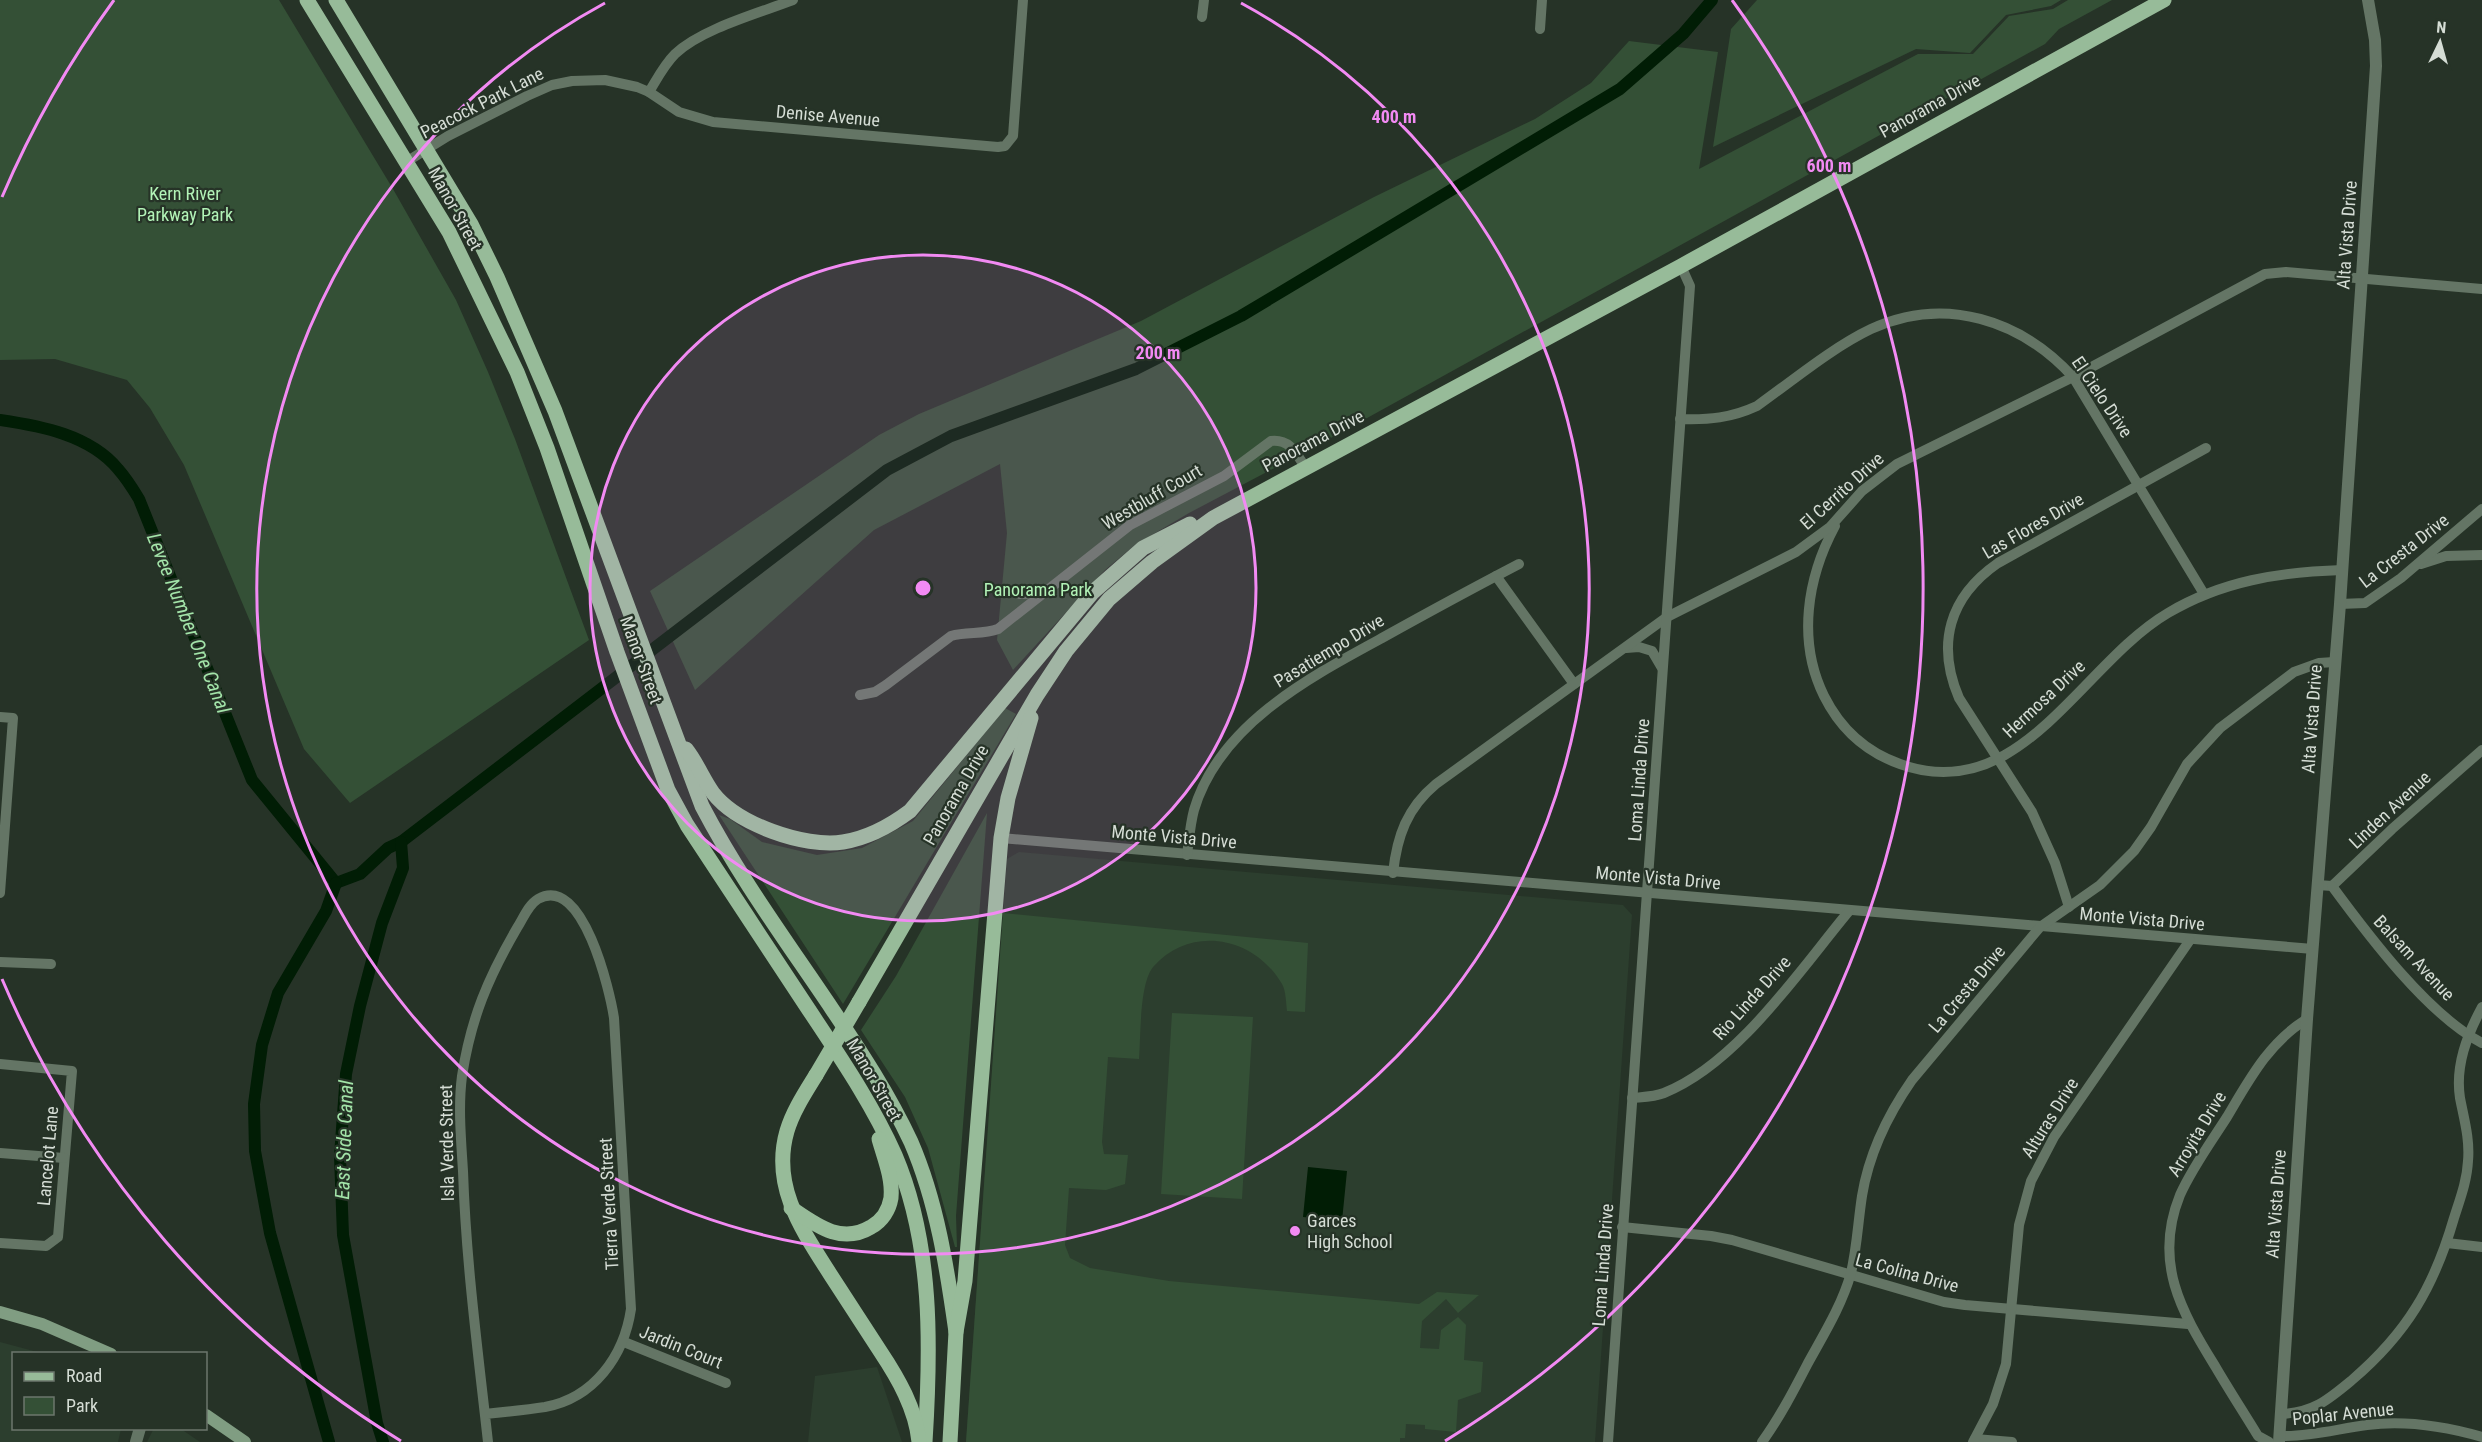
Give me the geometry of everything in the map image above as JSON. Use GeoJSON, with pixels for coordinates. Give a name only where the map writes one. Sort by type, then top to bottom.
{"type":"FeatureCollection","features":[{"type":"Feature","properties":{"kind":"main road","name":"Manor Street"},"geometry":{"type":"LineString","coordinates":[[307,0],[449,232],[517,372],[547,448],[616,652],[668,790],[687,825],[845,1065],[895,1155],[909,1200],[923,1266],[929,1330],[925,1442]]}},
{"type":"Feature","properties":{"kind":"main road","name":"Manor Street"},"geometry":{"type":"LineString","coordinates":[[336,0],[471,224],[536,364],[702,806],[727,854],[871,1066],[911,1142],[926,1181],[939,1230],[956,1332]]}},
{"type":"Feature","properties":{"kind":"main road","name":"Panorama Drive"},"geometry":{"type":"LineString","coordinates":[[919,1442],[918,1428],[909,1401],[890,1366],[801,1230],[791,1208],[785,1189],[783,1171],[787,1132],[794,1114],[816,1075],[1037,695],[1066,651],[1109,599],[1152,562],[1200,526],[1681,266],[2164,0]]}},
{"type":"Feature","properties":{"kind":"main road"},"geometry":{"type":"LineString","coordinates":[[676,737],[693,758],[714,793],[742,819],[799,839],[818,842],[842,843],[881,830],[910,811],[1093,592],[1131,556],[1300,470]]}},
{"type":"Feature","properties":{"kind":"main road"},"geometry":{"type":"LineString","coordinates":[[950,1442],[956,1332],[966,1270],[1000,838],[1008,798],[1037,695]]}},
{"type":"Feature","properties":{"kind":"main road"},"geometry":{"type":"LineString","coordinates":[[791,1208],[813,1223],[837,1234],[862,1232],[876,1224],[886,1214],[891,1196],[890,1181],[871,1110]]}},
{"type":"Feature","properties":{"kind":"main road"},"geometry":{"type":"LineString","coordinates":[[0,1312],[49,1327],[109,1352]]}},
{"type":"Feature","properties":{"kind":"main road"},"geometry":{"type":"LineString","coordinates":[[207,1416],[245,1442]]}},
{"type":"Feature","properties":{"kind":"street"},"geometry":{"type":"LineString","coordinates":[[649,92],[663,68],[688,44],[702,35],[793,0]]}},
{"type":"Feature","properties":{"kind":"street","name":"Denise Avenue"},"geometry":{"type":"LineString","coordinates":[[649,92],[679,112],[713,122],[1005,146],[1013,136],[1023,0]]}},
{"type":"Feature","properties":{"kind":"street"},"geometry":{"type":"LineString","coordinates":[[1202,17],[1203,0]]}},
{"type":"Feature","properties":{"kind":"street"},"geometry":{"type":"LineString","coordinates":[[1540,29],[1542,0]]}},
{"type":"Feature","properties":{"kind":"street","name":"Alta Vista Drive"},"geometry":{"type":"LineString","coordinates":[[2275,1440],[2280,1414],[2307,1019],[2340,604],[2376,66],[2375,40],[2368,0]]}},
{"type":"Feature","properties":{"kind":"street","name":"Peacock Park Lane"},"geometry":{"type":"LineString","coordinates":[[406,162],[526,96],[552,85],[572,81],[605,80],[649,92]]}},
{"type":"Feature","properties":{"kind":"street","name":"Loma Linda Drive"},"geometry":{"type":"LineString","coordinates":[[1608,1442],[1689,286],[1681,266]]}},
{"type":"Feature","properties":{"kind":"street","name":"El Cerrito Drive"},"geometry":{"type":"LineString","coordinates":[[1393,873],[1399,835],[1414,805],[1426,792],[1667,617],[1796,552],[1822,533],[1862,491],[1897,464],[2073,377],[2265,274],[2286,272],[2482,290]]}},
{"type":"Feature","properties":{"kind":"street","name":"El Cielo Drive"},"geometry":{"type":"LineString","coordinates":[[1680,419],[1707,420],[1741,413],[1757,406],[1853,339],[1894,321],[1917,315],[1961,315],[2005,326],[2043,348],[2073,377],[2204,594]]}},
{"type":"Feature","properties":{"kind":"street","name":"Westbluff Court"},"geometry":{"type":"LineString","coordinates":[[860,694],[875,692],[886,685],[951,636],[998,629],[1130,525],[1224,476],[1271,441],[1286,442],[1292,447],[1300,470]]}},
{"type":"Feature","properties":{"kind":"street","name":"Las Flores Drive"},"geometry":{"type":"LineString","coordinates":[[2069,907],[2043,834],[1959,698],[1952,682],[1947,651],[1949,631],[1961,600],[1971,585],[1998,562],[2206,448]]}},
{"type":"Feature","properties":{"kind":"street","name":"La Cresta Drive"},"geometry":{"type":"LineString","coordinates":[[2340,604],[2365,603],[2401,578],[2482,509]]}},
{"type":"Feature","properties":{"kind":"street","name":"Hermosa Drive"},"geometry":{"type":"LineString","coordinates":[[1845,511],[1824,546],[1816,567],[1808,611],[1808,633],[1816,674],[1832,710],[1855,738],[1872,751],[1907,767],[1946,772],[1964,770],[1999,760],[2019,748],[2035,735],[2122,647],[2166,614],[2204,594],[2257,577],[2287,572],[2342,570]]}},
{"type":"Feature","properties":{"kind":"street"},"geometry":{"type":"LineString","coordinates":[[2401,578],[2421,565],[2446,556],[2482,555]]}},
{"type":"Feature","properties":{"kind":"street","name":"Pasatiempo Drive"},"geometry":{"type":"LineString","coordinates":[[1187,855],[1194,809],[1212,770],[1240,735],[1268,708],[1314,675],[1519,564]]}},
{"type":"Feature","properties":{"kind":"street"},"geometry":{"type":"LineString","coordinates":[[1496,576],[1574,684]]}},
{"type":"Feature","properties":{"kind":"street"},"geometry":{"type":"LineString","coordinates":[[1020,594],[1042,593]]}},
{"type":"Feature","properties":{"kind":"street"},"geometry":{"type":"LineString","coordinates":[[1623,648],[1640,646],[1652,651],[1663,670]]}},
{"type":"Feature","properties":{"kind":"street","name":"La Cresta Drive"},"geometry":{"type":"LineString","coordinates":[[1762,1442],[1775,1424],[1835,1315],[1850,1275],[1868,1171],[1886,1121],[1912,1080],[2040,927],[2100,885],[2134,850],[2151,828],[2187,764],[2220,728],[2294,672],[2319,663],[2334,662]]}},
{"type":"Feature","properties":{"kind":"street"},"geometry":{"type":"LineString","coordinates":[[0,717],[13,718],[0,893]]}},
{"type":"Feature","properties":{"kind":"street","name":"Linden Avenue"},"geometry":{"type":"LineString","coordinates":[[2332,886],[2392,829],[2482,750]]}},
{"type":"Feature","properties":{"kind":"street","name":"Monte Vista Drive"},"geometry":{"type":"LineString","coordinates":[[1000,838],[2313,950]]}},
{"type":"Feature","properties":{"kind":"street"},"geometry":{"type":"LineString","coordinates":[[2318,885],[2332,886]]}},
{"type":"Feature","properties":{"kind":"street","name":"Balsam Avenue"},"geometry":{"type":"LineString","coordinates":[[2332,886],[2387,956],[2419,991],[2468,1036],[2482,1043]]}},
{"type":"Feature","properties":{"kind":"street","name":"Isla Verde Street"},"geometry":{"type":"LineString","coordinates":[[489,1442],[466,1257],[460,1106],[462,1076],[473,1024],[484,990],[532,904],[546,896],[555,896],[563,898],[572,906]]}},
{"type":"Feature","properties":{"kind":"street","name":"Tierra Verde Street"},"geometry":{"type":"LineString","coordinates":[[485,1414],[547,1407],[579,1394],[604,1374],[624,1342],[629,1326],[631,1296],[614,1018],[604,969],[593,942],[572,906]]}},
{"type":"Feature","properties":{"kind":"street","name":"Rio Linda Drive"},"geometry":{"type":"LineString","coordinates":[[1632,1098],[1661,1095],[1718,1060],[1754,1025],[1849,911]]}},
{"type":"Feature","properties":{"kind":"street","name":"Alturas Drive"},"geometry":{"type":"LineString","coordinates":[[1974,1440],[2000,1385],[2009,1343],[2021,1215],[2031,1181],[2041,1158],[2190,940]]}},
{"type":"Feature","properties":{"kind":"street"},"geometry":{"type":"LineString","coordinates":[[0,962],[51,964]]}},
{"type":"Feature","properties":{"kind":"street"},"geometry":{"type":"LineString","coordinates":[[2280,1414],[2297,1414],[2323,1403],[2374,1361],[2399,1334],[2425,1295],[2447,1243],[2466,1179],[2468,1142],[2459,1077],[2461,1057],[2482,1007]]}},
{"type":"Feature","properties":{"kind":"street","name":"Arroyita Drive"},"geometry":{"type":"LineString","coordinates":[[2275,1440],[2259,1436],[2188,1324],[2174,1287],[2170,1266],[2170,1242],[2179,1198],[2188,1178],[2265,1056],[2293,1028],[2307,1019]]}},
{"type":"Feature","properties":{"kind":"street","name":"Lancelot Lane"},"geometry":{"type":"LineString","coordinates":[[0,1064],[72,1071],[58,1237],[46,1246],[0,1243]]}},
{"type":"Feature","properties":{"kind":"street"},"geometry":{"type":"LineString","coordinates":[[0,1153],[64,1158]]}},
{"type":"Feature","properties":{"kind":"street","name":"La Colina Drive"},"geometry":{"type":"LineString","coordinates":[[1622,1227],[1711,1236],[1944,1302],[2012,1310],[2188,1324]]}},
{"type":"Feature","properties":{"kind":"street"},"geometry":{"type":"LineString","coordinates":[[2447,1243],[2482,1247]]}},
{"type":"Feature","properties":{"kind":"street","name":"Jardin Court"},"geometry":{"type":"LineString","coordinates":[[624,1342],[726,1383]]}},
{"type":"Feature","properties":{"kind":"street","name":"Poplar Avenue"},"geometry":{"type":"LineString","coordinates":[[2275,1440],[2367,1425],[2394,1423],[2447,1428],[2482,1437]]}},
{"type":"Feature","properties":{"kind":"street"},"geometry":{"type":"LineString","coordinates":[[1974,1440],[2012,1442]]}},
{"type":"Feature","properties":{"kind":"shaded area","name":"Garces High School"},"geometry":{"type":"Polygon","coordinates":[[[1019,852],[1623,905],[1632,915],[1595,1442],[966,1442],[1007,859],[1019,852]]]}},
{"type":"Feature","properties":{"kind":"shaded area"},"geometry":{"type":"Polygon","coordinates":[[[1308,1167],[1347,1171],[1342,1221],[1303,1217],[1308,1167]]]}},
{"type":"Feature","properties":{"kind":"shaded area"},"geometry":{"type":"Polygon","coordinates":[[[0,1342],[37,1352],[12,1352],[12,1430],[121,1430],[118,1442],[0,1442],[0,1342]]]}},
{"type":"Feature","properties":{"kind":"shaded area"},"geometry":{"type":"Polygon","coordinates":[[[877,1367],[902,1442],[808,1442],[815,1376],[877,1367]]]}},
{"type":"Feature","properties":{"kind":"shaded area"},"geometry":{"type":"Polygon","coordinates":[[[153,1430],[182,1430],[200,1442],[147,1442],[153,1430]]]}},
{"type":"Feature","properties":{"kind":"green space","name":"Kern River Parkway Park"},"geometry":{"type":"Polygon","coordinates":[[[0,0],[279,0],[393,189],[456,300],[488,372],[589,640],[350,803],[304,749],[184,465],[150,408],[127,380],[55,359],[0,360],[0,0]]]}},
{"type":"Feature","properties":{"kind":"green space"},"geometry":{"type":"Polygon","coordinates":[[[1757,0],[2061,0],[2051,6],[2006,15],[1970,53],[1916,49],[1713,147],[1731,29],[1757,0]]]}},
{"type":"Feature","properties":{"kind":"green space","name":"Panorama Park"},"geometry":{"type":"Polygon","coordinates":[[[2068,0],[2112,0],[2059,29],[2045,44],[1320,444],[1189,513],[1135,545],[1105,570],[1013,670],[997,640],[1007,533],[1000,464],[874,530],[695,690],[650,591],[879,435],[919,414],[1141,321],[1374,197],[1535,119],[1591,83],[1629,41],[1718,52],[1699,169],[1918,54],[1973,54],[2009,16],[2053,9],[2068,0]]]}},
{"type":"Feature","properties":{"kind":"green space"},"geometry":{"type":"Polygon","coordinates":[[[1005,708],[1016,714],[843,1004],[719,815],[730,819],[762,842],[817,855],[862,848],[913,821],[1005,708]]]}},
{"type":"Feature","properties":{"kind":"green space"},"geometry":{"type":"Polygon","coordinates":[[[987,813],[956,1216],[957,1247],[955,1247],[928,1148],[905,1097],[861,1030],[896,976],[987,813]]]}},
{"type":"Feature","properties":{"kind":"green space"},"geometry":{"type":"Polygon","coordinates":[[[1003,913],[1308,943],[1305,1012],[1287,1011],[1282,984],[1270,968],[1256,955],[1239,947],[1222,942],[1204,941],[1186,944],[1169,953],[1154,966],[1149,974],[1143,997],[1139,1059],[1108,1057],[1102,1142],[1104,1154],[1128,1155],[1125,1184],[1106,1190],[1069,1188],[1065,1245],[1070,1258],[1090,1268],[1169,1281],[1419,1304],[1437,1292],[1479,1295],[1458,1313],[1446,1299],[1422,1321],[1420,1348],[1439,1349],[1441,1330],[1458,1317],[1466,1325],[1464,1360],[1483,1362],[1481,1392],[1458,1400],[1456,1432],[1425,1429],[1425,1425],[1406,1424],[1405,1438],[1400,1438],[1400,1442],[966,1442],[1003,913]]]}},
{"type":"Feature","properties":{"kind":"green space"},"geometry":{"type":"Polygon","coordinates":[[[1172,1013],[1253,1017],[1242,1199],[1161,1194],[1172,1013]]]}},
{"type":"Feature","properties":{"kind":"waterway"},"geometry":{"type":"LineString","coordinates":[[336,883],[360,874],[388,848],[401,842],[887,470],[951,436],[1136,369],[1241,316],[1620,89],[1683,34],[1712,0]]}},
{"type":"Feature","properties":{"kind":"waterway","name":"Levee Number One Canal"},"geometry":{"type":"LineString","coordinates":[[0,420],[48,429],[79,440],[107,457],[127,480],[139,499],[252,780],[336,883]]}},
{"type":"Feature","properties":{"kind":"waterway","name":"East Side Canal"},"geometry":{"type":"LineString","coordinates":[[383,1442],[377,1423],[343,1235],[340,1156],[346,1074],[360,1006],[382,923],[403,868],[401,842]]}},
{"type":"Feature","properties":{"kind":"waterway"},"geometry":{"type":"LineString","coordinates":[[329,1442],[270,1233],[255,1151],[254,1104],[262,1045],[278,993],[326,911],[336,883]]}},
{"type":"Feature","properties":{"kind":"place","name":"Garces High School"},"geometry":{"type":"Point","coordinates":[1295,1231]}}]}
